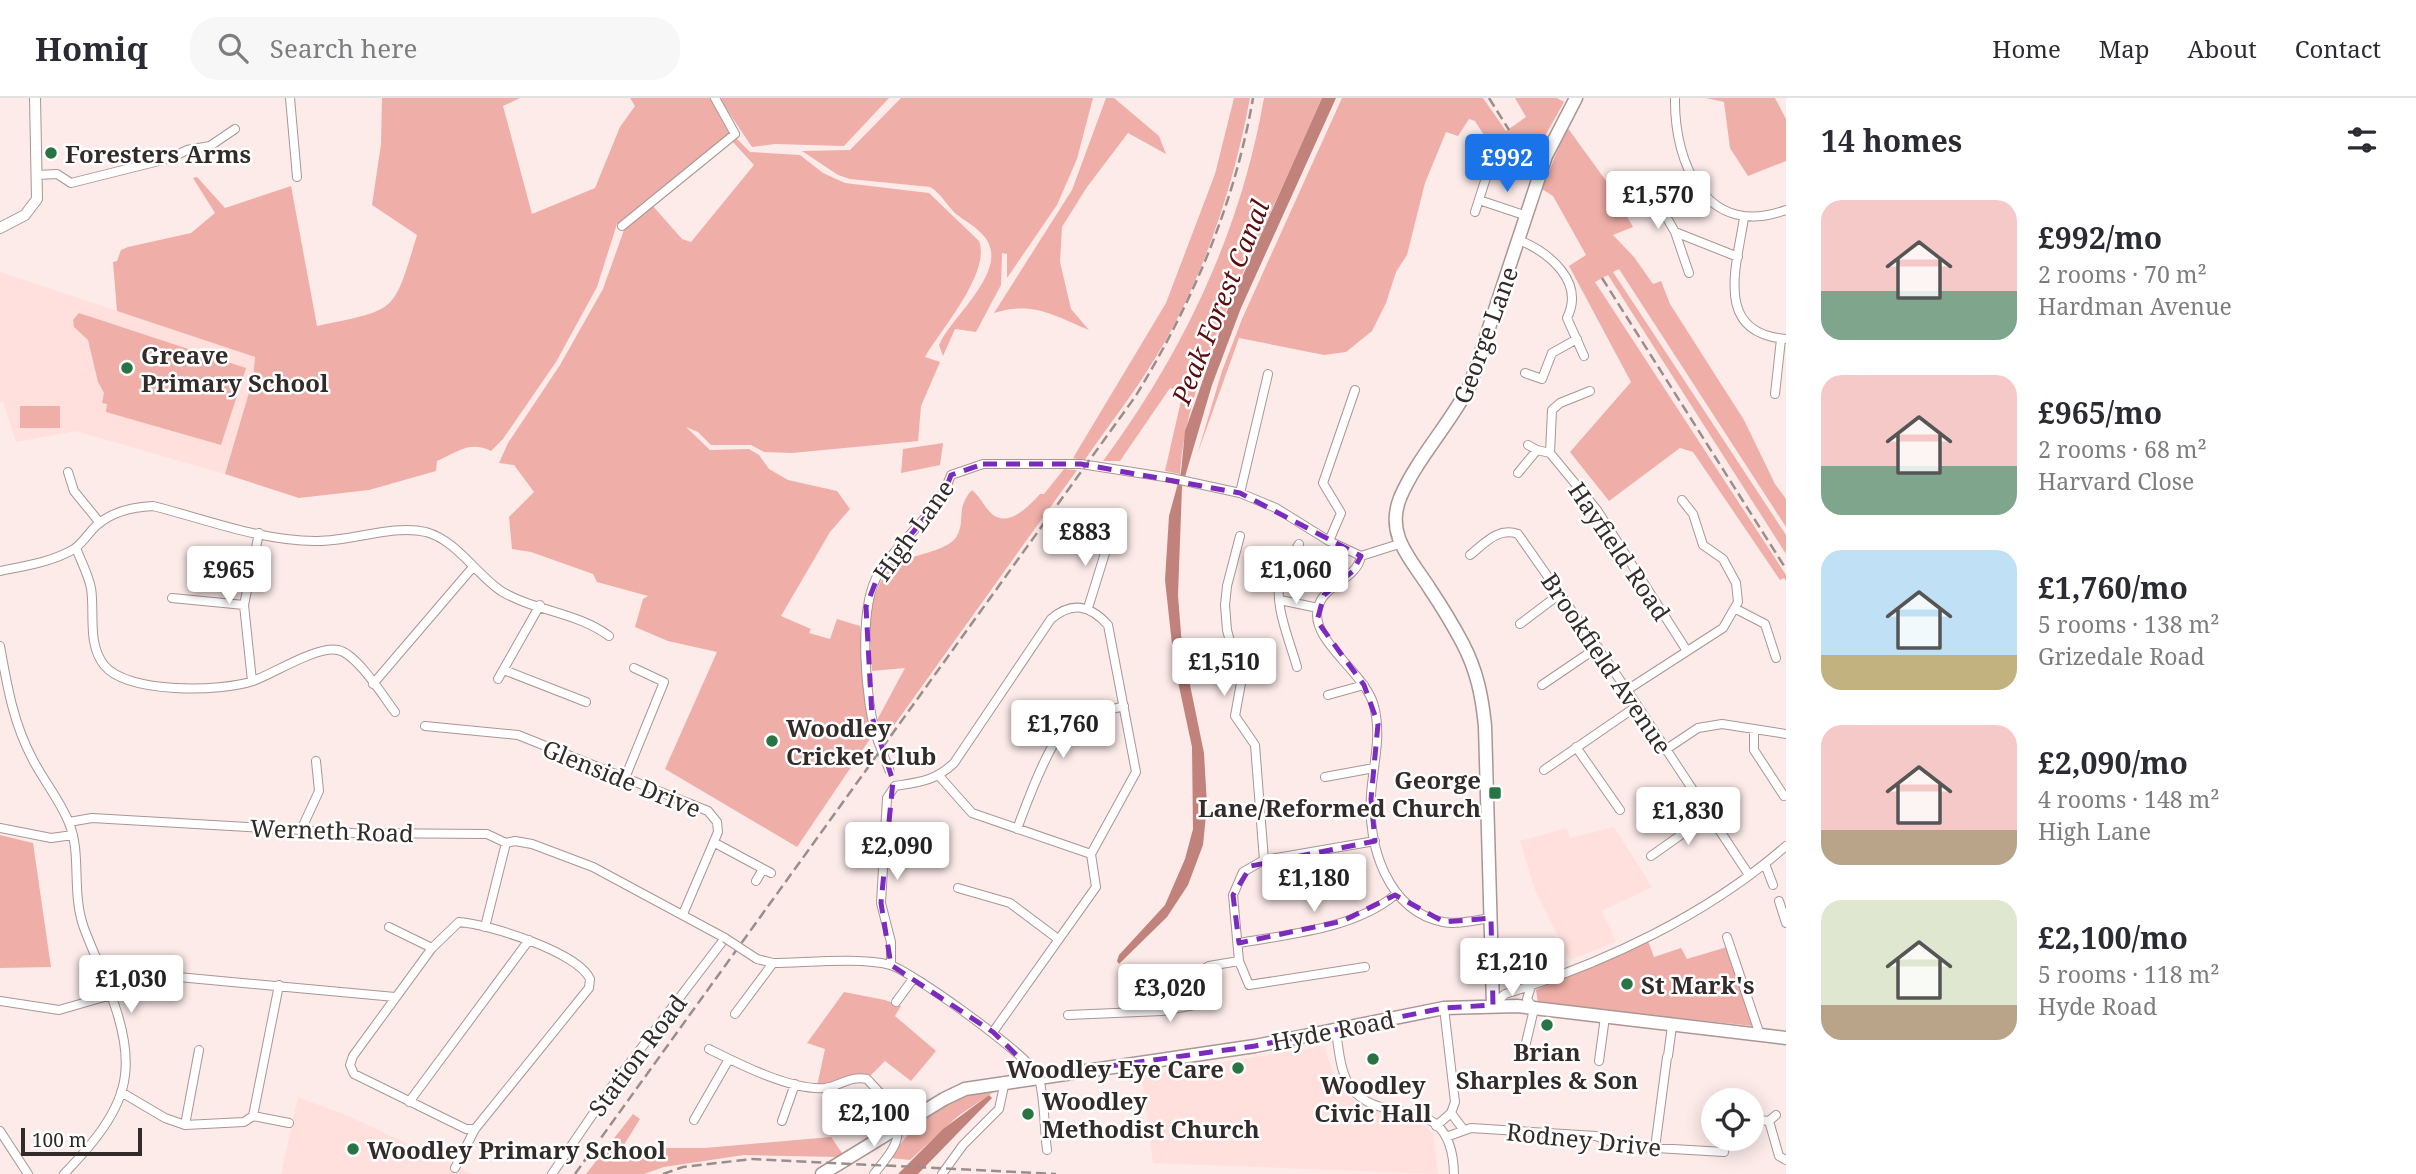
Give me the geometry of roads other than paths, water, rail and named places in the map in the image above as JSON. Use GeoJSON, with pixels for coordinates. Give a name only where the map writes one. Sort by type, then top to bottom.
{"type":"FeatureCollection","features":[{"type":"Feature","properties":{"kind":"main road","name":"George Lane"},"geometry":{"type":"LineString","coordinates":[[1493,1005],[1485,726],[1481,685],[1463,645],[1399,544],[1395,520],[1400,499],[1417,467],[1455,415],[1470,385],[1546,156],[1576,98]]}},
{"type":"Feature","properties":{"kind":"main road","name":"Hyde Road"},"geometry":{"type":"LineString","coordinates":[[822,1174],[965,1089],[1038,1076],[1219,1052],[1336,1032],[1444,1008],[1493,1005],[1786,1038]]}},
{"type":"Feature","properties":{"kind":"street"},"geometry":{"type":"LineString","coordinates":[[0,228],[25,215],[37,199],[35,98]]}},
{"type":"Feature","properties":{"kind":"street"},"geometry":{"type":"LineString","coordinates":[[290,98],[297,177]]}},
{"type":"Feature","properties":{"kind":"street"},"geometry":{"type":"LineString","coordinates":[[622,226],[735,134],[715,98]]}},
{"type":"Feature","properties":{"kind":"street"},"geometry":{"type":"LineString","coordinates":[[1675,98],[1675,121],[1688,172],[1702,194],[1722,209],[1744,218],[1769,216],[1786,210]]}},
{"type":"Feature","properties":{"kind":"street"},"geometry":{"type":"LineString","coordinates":[[37,175],[57,174],[71,183],[102,176],[210,146],[235,129]]}},
{"type":"Feature","properties":{"kind":"street"},"geometry":{"type":"LineString","coordinates":[[1475,212],[1494,153]]}},
{"type":"Feature","properties":{"kind":"street"},"geometry":{"type":"LineString","coordinates":[[1645,180],[1675,232],[1689,273]]}},
{"type":"Feature","properties":{"kind":"street"},"geometry":{"type":"LineString","coordinates":[[1479,200],[1527,216]]}},
{"type":"Feature","properties":{"kind":"street"},"geometry":{"type":"LineString","coordinates":[[1744,218],[1735,304],[1750,329],[1762,336],[1783,339],[1775,394]]}},
{"type":"Feature","properties":{"kind":"street"},"geometry":{"type":"LineString","coordinates":[[1675,232],[1738,257]]}},
{"type":"Feature","properties":{"kind":"street"},"geometry":{"type":"LineString","coordinates":[[1519,240],[1540,249],[1573,287],[1573,305],[1567,318],[1584,356]]}},
{"type":"Feature","properties":{"kind":"street"},"geometry":{"type":"LineString","coordinates":[[1525,373],[1542,379],[1552,353],[1577,340]]}},
{"type":"Feature","properties":{"kind":"street"},"geometry":{"type":"LineString","coordinates":[[1268,374],[1240,493],[1276,508],[1329,541],[1361,556],[1399,544]]}},
{"type":"Feature","properties":{"kind":"street"},"geometry":{"type":"LineString","coordinates":[[1329,541],[1340,513],[1323,484],[1355,390]]}},
{"type":"Feature","properties":{"kind":"street"},"geometry":{"type":"LineString","coordinates":[[1528,445],[1550,453],[1552,410],[1560,403],[1590,391]]}},
{"type":"Feature","properties":{"kind":"street"},"geometry":{"type":"LineString","coordinates":[[1517,472],[1537,450]]}},
{"type":"Feature","properties":{"kind":"street","name":"Hayfield Road"},"geometry":{"type":"LineString","coordinates":[[1550,453],[1597,510],[1688,651]]}},
{"type":"Feature","properties":{"kind":"street","name":"High Lane"},"geometry":{"type":"LineString","coordinates":[[895,786],[872,717],[864,622],[870,591],[879,573],[943,496],[951,475],[984,464],[1082,464],[1171,478],[1240,493]]}},
{"type":"Feature","properties":{"kind":"street"},"geometry":{"type":"LineString","coordinates":[[68,472],[74,491],[100,523]]}},
{"type":"Feature","properties":{"kind":"street"},"geometry":{"type":"LineString","coordinates":[[1627,690],[1723,628],[1735,609],[1736,583],[1723,559],[1703,545],[1693,514],[1682,500]]}},
{"type":"Feature","properties":{"kind":"street"},"geometry":{"type":"LineString","coordinates":[[0,571],[45,561],[76,548],[100,523],[123,510],[153,506],[259,533],[317,541],[411,530],[429,533],[446,542],[501,590],[586,623],[609,636]]}},
{"type":"Feature","properties":{"kind":"street","name":"Brookfield Avenue"},"geometry":{"type":"LineString","coordinates":[[1470,555],[1498,533],[1509,531],[1518,534],[1627,690],[1749,875]]}},
{"type":"Feature","properties":{"kind":"street"},"geometry":{"type":"LineString","coordinates":[[252,681],[244,605],[259,533]]}},
{"type":"Feature","properties":{"kind":"street"},"geometry":{"type":"LineString","coordinates":[[1088,608],[1110,537]]}},
{"type":"Feature","properties":{"kind":"street"},"geometry":{"type":"LineString","coordinates":[[1240,537],[1227,586],[1225,605],[1227,630],[1241,683],[1235,716],[1255,745],[1264,860]]}},
{"type":"Feature","properties":{"kind":"street"},"geometry":{"type":"LineString","coordinates":[[1297,667],[1280,600],[1282,574],[1299,544]]}},
{"type":"Feature","properties":{"kind":"street"},"geometry":{"type":"LineString","coordinates":[[76,548],[90,585],[94,643],[103,664],[113,674],[145,684],[172,688],[239,685],[322,651],[338,650],[351,657],[395,712]]}},
{"type":"Feature","properties":{"kind":"street"},"geometry":{"type":"LineString","coordinates":[[1361,556],[1353,571],[1324,595],[1318,608],[1317,621],[1322,635],[1364,685],[1374,703],[1378,724],[1371,799],[1375,841],[1395,895],[1411,908],[1444,922],[1491,919]]}},
{"type":"Feature","properties":{"kind":"street"},"geometry":{"type":"LineString","coordinates":[[373,684],[472,567]]}},
{"type":"Feature","properties":{"kind":"street"},"geometry":{"type":"LineString","coordinates":[[1520,624],[1561,593]]}},
{"type":"Feature","properties":{"kind":"street"},"geometry":{"type":"LineString","coordinates":[[172,598],[244,605]]}},
{"type":"Feature","properties":{"kind":"street"},"geometry":{"type":"LineString","coordinates":[[1280,600],[1318,608]]}},
{"type":"Feature","properties":{"kind":"street"},"geometry":{"type":"LineString","coordinates":[[498,680],[540,605]]}},
{"type":"Feature","properties":{"kind":"street"},"geometry":{"type":"LineString","coordinates":[[993,1032],[1096,887],[1091,854],[1136,772],[1108,625],[1088,608],[1078,606],[1062,610],[1051,619],[954,763],[940,777],[895,786],[887,798],[881,902],[891,942],[891,965],[993,1032],[1018,1052],[1038,1076],[1047,1150]]}},
{"type":"Feature","properties":{"kind":"street"},"geometry":{"type":"LineString","coordinates":[[1735,609],[1765,624],[1776,658]]}},
{"type":"Feature","properties":{"kind":"street"},"geometry":{"type":"LineString","coordinates":[[0,646],[13,711],[21,734],[69,822],[73,835],[77,905],[111,995],[126,1064],[121,1091],[92,1142],[64,1174]]}},
{"type":"Feature","properties":{"kind":"street"},"geometry":{"type":"LineString","coordinates":[[1542,685],[1598,648]]}},
{"type":"Feature","properties":{"kind":"street"},"geometry":{"type":"LineString","coordinates":[[625,778],[664,682],[634,668]]}},
{"type":"Feature","properties":{"kind":"street"},"geometry":{"type":"LineString","coordinates":[[504,670],[586,702]]}},
{"type":"Feature","properties":{"kind":"street"},"geometry":{"type":"LineString","coordinates":[[1328,695],[1364,685]]}},
{"type":"Feature","properties":{"kind":"street"},"geometry":{"type":"LineString","coordinates":[[1017,829],[1032,788],[1062,732],[1072,721],[1124,706]]}},
{"type":"Feature","properties":{"kind":"street"},"geometry":{"type":"LineString","coordinates":[[1544,770],[1637,706]]}},
{"type":"Feature","properties":{"kind":"street"},"geometry":{"type":"LineString","coordinates":[[1665,750],[1698,728],[1723,724],[1786,734]]}},
{"type":"Feature","properties":{"kind":"street","name":"Glenside Drive"},"geometry":{"type":"LineString","coordinates":[[425,726],[518,735],[708,811],[717,822],[715,844],[683,914]]}},
{"type":"Feature","properties":{"kind":"street"},"geometry":{"type":"LineString","coordinates":[[1754,730],[1754,750],[1784,796]]}},
{"type":"Feature","properties":{"kind":"street"},"geometry":{"type":"LineString","coordinates":[[1576,747],[1620,810]]}},
{"type":"Feature","properties":{"kind":"street"},"geometry":{"type":"LineString","coordinates":[[301,830],[319,791],[316,761]]}},
{"type":"Feature","properties":{"kind":"street"},"geometry":{"type":"LineString","coordinates":[[1325,777],[1374,768]]}},
{"type":"Feature","properties":{"kind":"street"},"geometry":{"type":"LineString","coordinates":[[940,777],[972,813],[1091,854]]}},
{"type":"Feature","properties":{"kind":"street"},"geometry":{"type":"LineString","coordinates":[[1651,856],[1709,815]]}},
{"type":"Feature","properties":{"kind":"street","name":"Werneth Road"},"geometry":{"type":"LineString","coordinates":[[69,822],[92,818],[301,830],[487,834],[506,843],[523,842],[563,855],[683,914],[757,959],[773,963],[891,965]]}},
{"type":"Feature","properties":{"kind":"street"},"geometry":{"type":"LineString","coordinates":[[0,828],[51,838],[73,835]]}},
{"type":"Feature","properties":{"kind":"street"},"geometry":{"type":"LineString","coordinates":[[1365,967],[1249,985],[1239,961],[1233,895],[1243,872],[1264,860],[1375,841]]}},
{"type":"Feature","properties":{"kind":"street"},"geometry":{"type":"LineString","coordinates":[[485,927],[506,843]]}},
{"type":"Feature","properties":{"kind":"street"},"geometry":{"type":"LineString","coordinates":[[715,844],[767,871],[756,881]]}},
{"type":"Feature","properties":{"kind":"street"},"geometry":{"type":"LineString","coordinates":[[1493,1005],[1506,994],[1611,954],[1679,920],[1765,864],[1786,846]]}},
{"type":"Feature","properties":{"kind":"street"},"geometry":{"type":"LineString","coordinates":[[1765,864],[1773,885]]}},
{"type":"Feature","properties":{"kind":"street"},"geometry":{"type":"LineString","coordinates":[[958,888],[1010,904],[1058,939]]}},
{"type":"Feature","properties":{"kind":"street"},"geometry":{"type":"LineString","coordinates":[[1239,943],[1308,931],[1343,921],[1385,903],[1395,895]]}},
{"type":"Feature","properties":{"kind":"street"},"geometry":{"type":"LineString","coordinates":[[1779,901],[1786,923]]}},
{"type":"Feature","properties":{"kind":"street"},"geometry":{"type":"LineString","coordinates":[[455,1168],[475,1129],[589,988],[590,979],[581,966],[528,940],[459,922],[432,948],[353,1056],[350,1065],[355,1074],[409,1102],[466,1129],[475,1129]]}},
{"type":"Feature","properties":{"kind":"street"},"geometry":{"type":"LineString","coordinates":[[389,927],[432,948]]}},
{"type":"Feature","properties":{"kind":"street"},"geometry":{"type":"LineString","coordinates":[[1727,937],[1760,1035]]}},
{"type":"Feature","properties":{"kind":"street","name":"Station Road"},"geometry":{"type":"LineString","coordinates":[[552,1174],[610,1090],[725,938]]}},
{"type":"Feature","properties":{"kind":"street"},"geometry":{"type":"LineString","coordinates":[[409,1102],[528,940]]}},
{"type":"Feature","properties":{"kind":"street"},"geometry":{"type":"LineString","coordinates":[[1068,1015],[1162,1011],[1194,1005],[1201,971],[1209,966],[1239,961]]}},
{"type":"Feature","properties":{"kind":"street"},"geometry":{"type":"LineString","coordinates":[[735,1014],[773,963]]}},
{"type":"Feature","properties":{"kind":"street"},"geometry":{"type":"LineString","coordinates":[[103,970],[395,997]]}},
{"type":"Feature","properties":{"kind":"street"},"geometry":{"type":"LineString","coordinates":[[896,1002],[913,979]]}},
{"type":"Feature","properties":{"kind":"street"},"geometry":{"type":"LineString","coordinates":[[253,1116],[279,985]]}},
{"type":"Feature","properties":{"kind":"street"},"geometry":{"type":"LineString","coordinates":[[1525,1046],[1534,1009],[1527,999],[1531,986]]}},
{"type":"Feature","properties":{"kind":"street"},"geometry":{"type":"LineString","coordinates":[[0,1001],[58,1010],[111,995]]}},
{"type":"Feature","properties":{"kind":"street"},"geometry":{"type":"LineString","coordinates":[[1436,1126],[1451,1113],[1455,1086],[1444,1008]]}},
{"type":"Feature","properties":{"kind":"street"},"geometry":{"type":"LineString","coordinates":[[1599,1061],[1605,1017]]}},
{"type":"Feature","properties":{"kind":"street"},"geometry":{"type":"LineString","coordinates":[[1655,1148],[1672,1026]]}},
{"type":"Feature","properties":{"kind":"street"},"geometry":{"type":"LineString","coordinates":[[1336,1032],[1345,1077],[1352,1089],[1373,1104],[1411,1112],[1436,1126],[1446,1137],[1454,1173]]}},
{"type":"Feature","properties":{"kind":"street"},"geometry":{"type":"LineString","coordinates":[[709,1049],[795,1084],[826,1088],[858,1076],[867,1079],[881,1093],[902,1125],[893,1146],[874,1174]]}},
{"type":"Feature","properties":{"kind":"street"},"geometry":{"type":"LineString","coordinates":[[186,1125],[199,1050]]}},
{"type":"Feature","properties":{"kind":"street"},"geometry":{"type":"LineString","coordinates":[[694,1120],[729,1059]]}},
{"type":"Feature","properties":{"kind":"street"},"geometry":{"type":"LineString","coordinates":[[942,1174],[963,1144],[999,1109],[1005,1081]]}},
{"type":"Feature","properties":{"kind":"street"},"geometry":{"type":"LineString","coordinates":[[782,1121],[795,1084]]}},
{"type":"Feature","properties":{"kind":"street"},"geometry":{"type":"LineString","coordinates":[[121,1091],[165,1118],[186,1125],[244,1122],[253,1116],[289,1123]]}},
{"type":"Feature","properties":{"kind":"street"},"geometry":{"type":"LineString","coordinates":[[1451,1113],[1463,1129]]}},
{"type":"Feature","properties":{"kind":"street"},"geometry":{"type":"LineString","coordinates":[[1768,1118],[1779,1156],[1786,1160]]}},
{"type":"Feature","properties":{"kind":"street","name":"Rodney Drive"},"geometry":{"type":"LineString","coordinates":[[1446,1137],[1463,1129],[1596,1136],[1622,1146],[1724,1152]]}},
{"type":"Feature","properties":{"kind":"street"},"geometry":{"type":"LineString","coordinates":[[0,1131],[28,1174]]}},
{"type":"Feature","properties":{"kind":"railway"},"geometry":{"type":"LineString","coordinates":[[575,1174],[1135,397],[1175,327],[1223,215],[1235,177],[1253,98]]}},
{"type":"Feature","properties":{"kind":"railway"},"geometry":{"type":"LineString","coordinates":[[1489,98],[1509,130]]}},
{"type":"Feature","properties":{"kind":"railway"},"geometry":{"type":"LineString","coordinates":[[1602,278],[1786,569]]}},
{"type":"Feature","properties":{"kind":"railway"},"geometry":{"type":"LineString","coordinates":[[663,1174],[683,1167],[752,1159],[1056,1174]]}},
{"type":"Feature","properties":{"kind":"place","name":"Foresters Arms"},"geometry":{"type":"Point","coordinates":[51,153]}},
{"type":"Feature","properties":{"kind":"place","name":"Greave Primary School"},"geometry":{"type":"Point","coordinates":[127,368]}},
{"type":"Feature","properties":{"kind":"place","name":"Woodley Cricket Club"},"geometry":{"type":"Point","coordinates":[772,741]}},
{"type":"Feature","properties":{"kind":"place","name":"George Lane/Reformed Church"},"geometry":{"type":"Point","coordinates":[1495,793]}},
{"type":"Feature","properties":{"kind":"place","name":"St Mark's"},"geometry":{"type":"Point","coordinates":[1627,984]}},
{"type":"Feature","properties":{"kind":"place","name":"Brian Sharples & Son"},"geometry":{"type":"Point","coordinates":[1547,1025]}},
{"type":"Feature","properties":{"kind":"place","name":"Woodley Civic Hall"},"geometry":{"type":"Point","coordinates":[1373,1059]}},
{"type":"Feature","properties":{"kind":"place","name":"Woodley Eye Care"},"geometry":{"type":"Point","coordinates":[1238,1068]}},
{"type":"Feature","properties":{"kind":"place","name":"Woodley Methodist Church"},"geometry":{"type":"Point","coordinates":[1028,1114]}},
{"type":"Feature","properties":{"kind":"place","name":"Woodley Primary School"},"geometry":{"type":"Point","coordinates":[353,1149]}},
{"type":"Feature","properties":{"kind":"water label","name":"Peak Forest Canal"},"geometry":{"type":"Point","coordinates":[1220,302]}}]}
